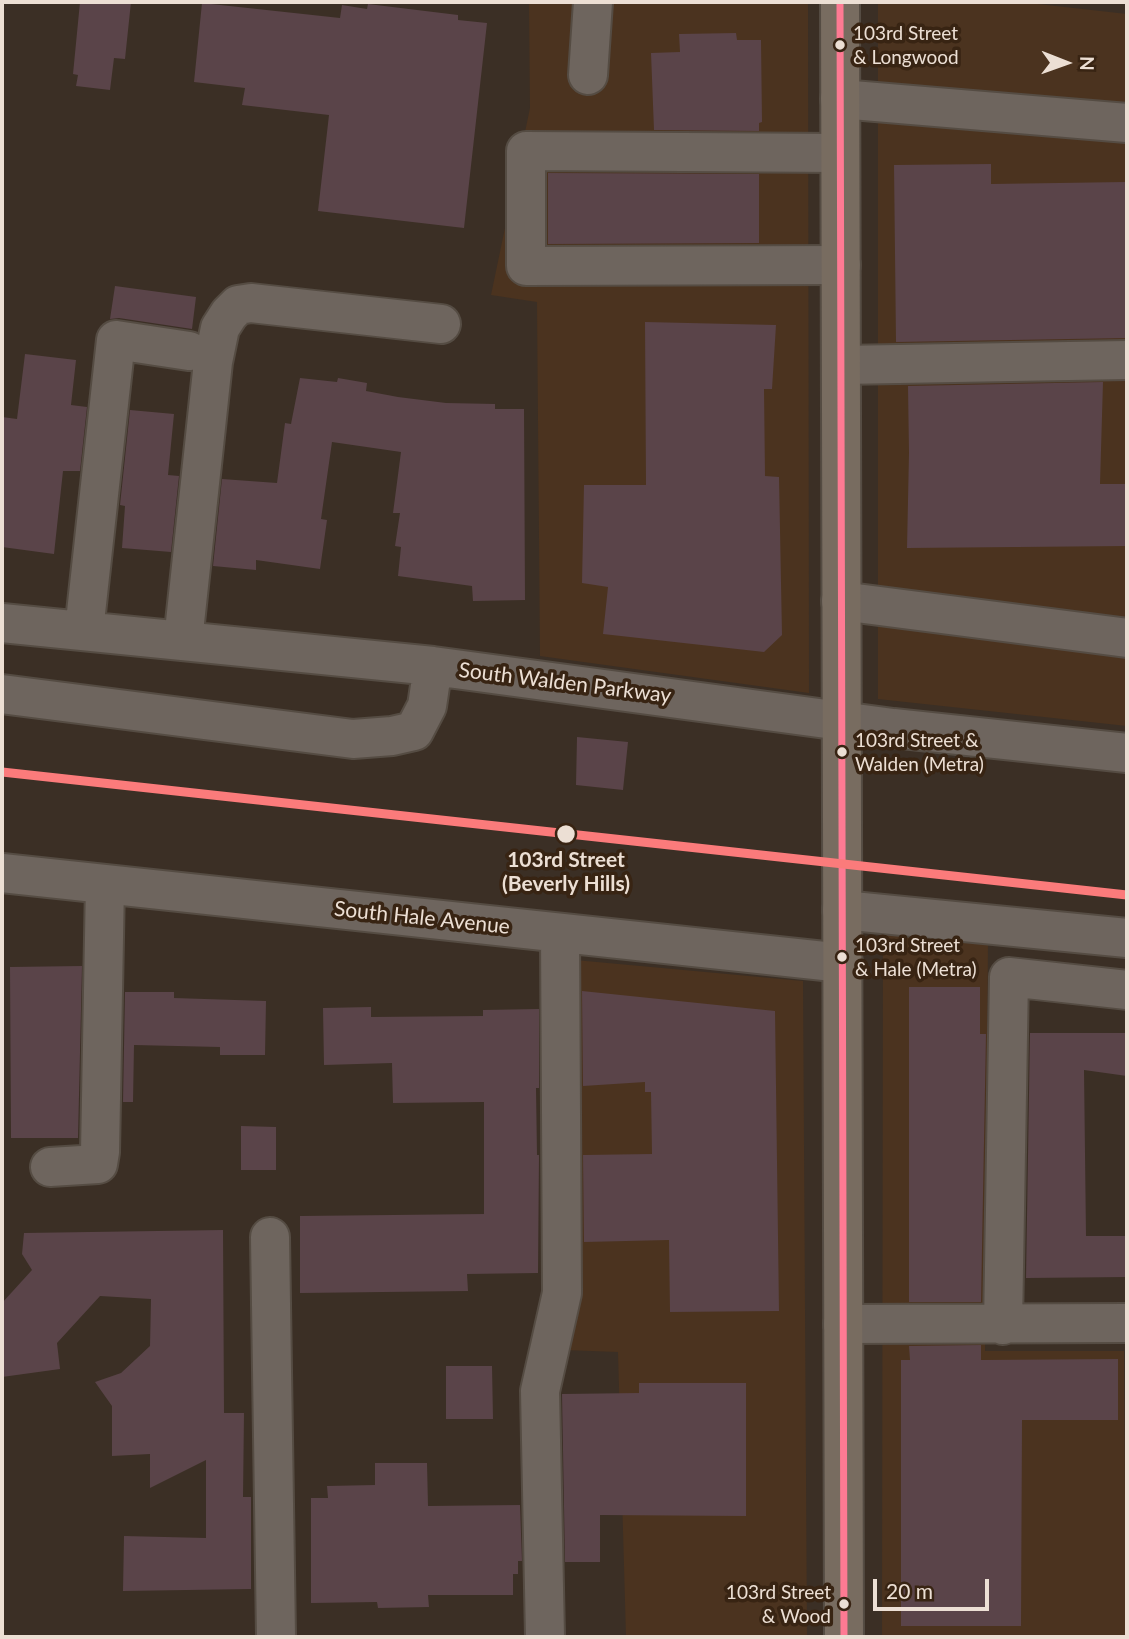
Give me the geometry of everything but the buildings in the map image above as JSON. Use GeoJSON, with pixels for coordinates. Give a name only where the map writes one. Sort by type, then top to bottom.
{"type":"FeatureCollection","features":[{"type":"Feature","properties":{"kind":"main road"},"geometry":{"type":"LineString","coordinates":[[840,2],[844,1637]]}},
{"type":"Feature","properties":{"kind":"street"},"geometry":{"type":"LineString","coordinates":[[588,75],[593,2]]}},
{"type":"Feature","properties":{"kind":"street"},"geometry":{"type":"LineString","coordinates":[[839,99],[1127,123]]}},
{"type":"Feature","properties":{"kind":"street"},"geometry":{"type":"LineString","coordinates":[[840,153],[526,151],[526,266],[841,265]]}},
{"type":"Feature","properties":{"kind":"street"},"geometry":{"type":"LineString","coordinates":[[183,641],[213,362],[220,328],[229,314],[238,305],[251,303],[441,324]]}},
{"type":"Feature","properties":{"kind":"street"},"geometry":{"type":"LineString","coordinates":[[84,631],[116,340],[189,351]]}},
{"type":"Feature","properties":{"kind":"street"},"geometry":{"type":"LineString","coordinates":[[841,365],[1127,360]]}},
{"type":"Feature","properties":{"kind":"street"},"geometry":{"type":"LineString","coordinates":[[841,601],[1127,638]]}},
{"type":"Feature","properties":{"kind":"street","name":"South Walden Parkway"},"geometry":{"type":"LineString","coordinates":[[2,623],[433,666],[842,721],[1127,752]]}},
{"type":"Feature","properties":{"kind":"street"},"geometry":{"type":"LineString","coordinates":[[2,694],[353,739],[414,731],[427,706],[433,666]]}},
{"type":"Feature","properties":{"kind":"street","name":"South Hale Avenue"},"geometry":{"type":"LineString","coordinates":[[2,873],[842,963]]}},
{"type":"Feature","properties":{"kind":"street"},"geometry":{"type":"LineString","coordinates":[[50,1167],[97,1164],[100,1152],[105,884]]}},
{"type":"Feature","properties":{"kind":"street"},"geometry":{"type":"LineString","coordinates":[[842,910],[1127,938]]}},
{"type":"Feature","properties":{"kind":"street"},"geometry":{"type":"LineString","coordinates":[[545,1637],[540,1391],[562,1293],[560,933]]}},
{"type":"Feature","properties":{"kind":"street"},"geometry":{"type":"LineString","coordinates":[[1003,1325],[1009,977],[1127,990]]}},
{"type":"Feature","properties":{"kind":"street"},"geometry":{"type":"LineString","coordinates":[[271,1237],[276,1637]]}},
{"type":"Feature","properties":{"kind":"street"},"geometry":{"type":"LineString","coordinates":[[843,1324],[1127,1323]]}},
{"type":"Feature","properties":{"kind":"shaded area"},"geometry":{"type":"Polygon","coordinates":[[[529,2],[808,2],[809,693],[540,656],[537,302],[491,295],[530,108],[529,2]]]}},
{"type":"Feature","properties":{"kind":"shaded area"},"geometry":{"type":"Polygon","coordinates":[[[878,2],[1020,2],[1127,14],[1127,726],[878,699],[878,2]]]}},
{"type":"Feature","properties":{"kind":"shaded area"},"geometry":{"type":"Polygon","coordinates":[[[883,926],[988,938],[985,1351],[1124,1351],[1126,1637],[882,1637],[883,926]]]}},
{"type":"Feature","properties":{"kind":"shaded area"},"geometry":{"type":"Polygon","coordinates":[[[564,959],[803,981],[807,1637],[626,1637],[618,1352],[564,1350],[564,959]]]}},
{"type":"Feature","properties":{"kind":"transit line"},"geometry":{"type":"LineString","coordinates":[[840,2],[844,1637]]}},
{"type":"Feature","properties":{"kind":"transit line"},"geometry":{"type":"LineString","coordinates":[[2,772],[1127,895]]}},
{"type":"Feature","properties":{"kind":"place","name":"103rd Street & Longwood"},"geometry":{"type":"Point","coordinates":[840,45]}},
{"type":"Feature","properties":{"kind":"place","name":"103rd Street & Walden (Metra)"},"geometry":{"type":"Point","coordinates":[842,752]}},
{"type":"Feature","properties":{"kind":"place","name":"103rd Street (Beverly Hills)"},"geometry":{"type":"Point","coordinates":[566,834]}},
{"type":"Feature","properties":{"kind":"place","name":"103rd Street & Hale (Metra)"},"geometry":{"type":"Point","coordinates":[842,957]}},
{"type":"Feature","properties":{"kind":"place","name":"103rd Street & Wood"},"geometry":{"type":"Point","coordinates":[844,1604]}}]}
